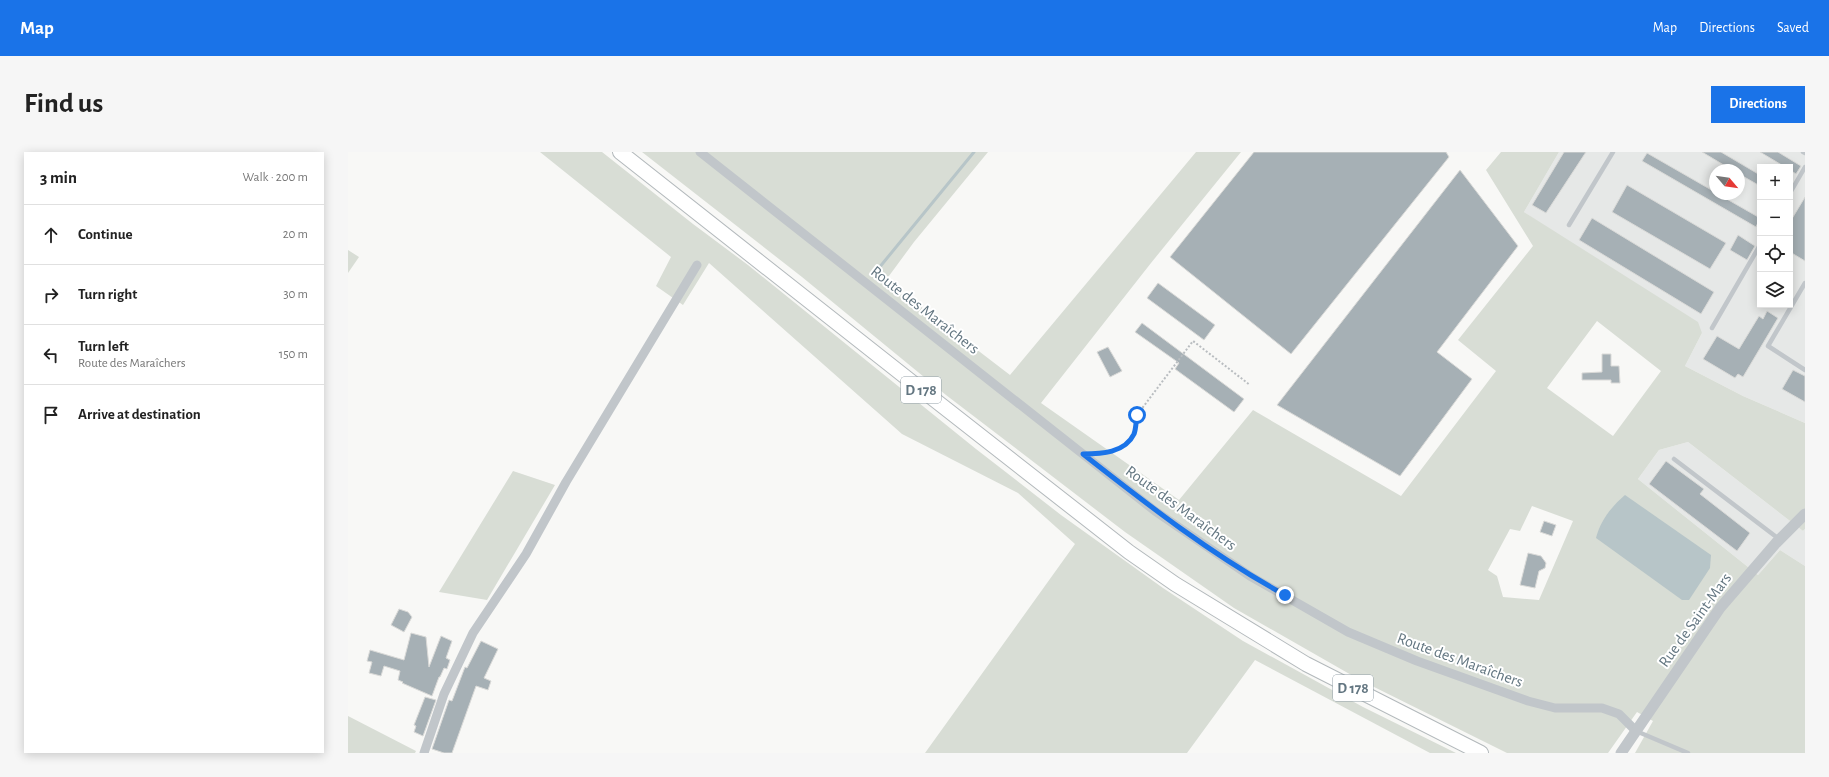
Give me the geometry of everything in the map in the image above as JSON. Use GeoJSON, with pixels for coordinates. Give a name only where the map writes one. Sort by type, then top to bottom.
{"type":"FeatureCollection","features":[{"type":"Feature","properties":{"kind":"main road","name":"D 178"},"geometry":{"type":"LineString","coordinates":[[620,152],[1129,552],[1168,580],[1306,664],[1478,752]]}},
{"type":"Feature","properties":{"kind":"street","name":"Route des Maraîchers"},"geometry":{"type":"LineString","coordinates":[[700,152],[1156,511],[1250,576],[1348,632],[1417,661],[1528,701],[1555,708],[1602,708],[1619,714],[1636,731]]}},
{"type":"Feature","properties":{"kind":"street"},"geometry":{"type":"LineString","coordinates":[[424,753],[444,694],[473,633],[526,554],[566,482],[697,265]]}},
{"type":"Feature","properties":{"kind":"street","name":"Rue de Saint-Mars"},"geometry":{"type":"LineString","coordinates":[[1621,753],[1720,608],[1779,539],[1805,514]]}},
{"type":"Feature","properties":{"kind":"lane"},"geometry":{"type":"LineString","coordinates":[[1569,225],[1613,152]]}},
{"type":"Feature","properties":{"kind":"lane"},"geometry":{"type":"LineString","coordinates":[[1793,188],[1805,167]]}},
{"type":"Feature","properties":{"kind":"lane"},"geometry":{"type":"LineString","coordinates":[[1712,328],[1757,249]]}},
{"type":"Feature","properties":{"kind":"lane"},"geometry":{"type":"LineString","coordinates":[[1805,282],[1768,346],[1805,370]]}},
{"type":"Feature","properties":{"kind":"lane"},"geometry":{"type":"LineString","coordinates":[[1674,459],[1779,539]]}},
{"type":"Feature","properties":{"kind":"lane","name":"Route des Maraîchers"},"geometry":{"type":"LineString","coordinates":[[1636,731],[1688,753]]}},
{"type":"Feature","properties":{"kind":"path"},"geometry":{"type":"LineString","coordinates":[[1083,454],[1101,454],[1125,447],[1134,434],[1137,415],[1193,341],[1250,385]]}},
{"type":"Feature","properties":{"kind":"shaded area"},"geometry":{"type":"Polygon","coordinates":[[[540,152],[602,152],[693,224],[748,265],[976,449],[1061,515],[1163,588],[1243,641],[1363,707],[1456,753],[1430,753],[1255,660],[1187,753],[925,753],[1075,544],[1018,493],[902,434],[709,263],[683,305],[656,286],[671,257],[540,152]]]}},
{"type":"Feature","properties":{"kind":"shaded area"},"geometry":{"type":"Polygon","coordinates":[[[642,152],[988,152],[914,242],[886,280],[1010,375],[1196,152],[1241,152],[1151,263],[1041,403],[1179,500],[1253,410],[1401,496],[1496,371],[1458,340],[1533,246],[1486,170],[1501,152],[1559,152],[1524,212],[1698,322],[1702,333],[1685,366],[1743,396],[1805,423],[1805,529],[1803,531],[1688,442],[1659,450],[1638,479],[1758,575],[1780,550],[1805,566],[1805,753],[1635,753],[1653,721],[1637,712],[1608,753],[1507,753],[1360,680],[1234,608],[1125,532],[946,395],[802,277],[642,152]],[[1597,321],[1547,388],[1613,436],[1661,371],[1597,321]],[[1532,506],[1520,531],[1510,529],[1488,570],[1497,576],[1503,597],[1539,600],[1573,521],[1532,506]]]}},
{"type":"Feature","properties":{"kind":"shaded area"},"geometry":{"type":"Polygon","coordinates":[[[1559,152],[1805,152],[1805,423],[1743,396],[1685,366],[1702,333],[1524,212],[1559,152]]]}},
{"type":"Feature","properties":{"kind":"shaded area"},"geometry":{"type":"Polygon","coordinates":[[[348,250],[359,257],[348,273],[348,250]]]}},
{"type":"Feature","properties":{"kind":"shaded area"},"geometry":{"type":"Polygon","coordinates":[[[1688,442],[1803,531],[1805,529],[1805,566],[1780,550],[1758,575],[1638,479],[1659,450],[1688,442]]]}},
{"type":"Feature","properties":{"kind":"shaded area"},"geometry":{"type":"Polygon","coordinates":[[[513,471],[555,485],[487,600],[439,592],[513,471]]]}},
{"type":"Feature","properties":{"kind":"shaded area"},"geometry":{"type":"Polygon","coordinates":[[[1625,495],[1711,555],[1710,568],[1689,600],[1682,600],[1596,538],[1600,526],[1607,514],[1625,495]]]}},
{"type":"Feature","properties":{"kind":"shaded area"},"geometry":{"type":"Polygon","coordinates":[[[348,716],[416,751],[415,753],[348,753],[348,716]]]}},
{"type":"Feature","properties":{"kind":"building"},"geometry":{"type":"Polygon","coordinates":[[[1254,152],[1446,152],[1449,157],[1291,354],[1170,257],[1254,152]]]}},
{"type":"Feature","properties":{"kind":"building"},"geometry":{"type":"Polygon","coordinates":[[[1564,152],[1586,152],[1546,213],[1532,205],[1564,152]]]}},
{"type":"Feature","properties":{"kind":"building"},"geometry":{"type":"Polygon","coordinates":[[[1702,152],[1721,152],[1741,164],[1722,164],[1702,152]]]}},
{"type":"Feature","properties":{"kind":"building"},"geometry":{"type":"Polygon","coordinates":[[[1760,152],[1778,152],[1801,166],[1796,174],[1793,172],[1793,164],[1780,164],[1760,152]]]}},
{"type":"Feature","properties":{"kind":"building"},"geometry":{"type":"Polygon","coordinates":[[[1647,153],[1709,189],[1709,200],[1642,161],[1647,153]]]}},
{"type":"Feature","properties":{"kind":"building"},"geometry":{"type":"Polygon","coordinates":[[[1745,166],[1757,173],[1757,184],[1745,177],[1745,166]]]}},
{"type":"Feature","properties":{"kind":"building"},"geometry":{"type":"Polygon","coordinates":[[[1460,170],[1518,246],[1437,352],[1472,379],[1400,476],[1277,405],[1460,170]]]}},
{"type":"Feature","properties":{"kind":"building"},"geometry":{"type":"Polygon","coordinates":[[[1627,185],[1726,243],[1710,269],[1612,212],[1627,185]]]}},
{"type":"Feature","properties":{"kind":"building"},"geometry":{"type":"Polygon","coordinates":[[[1805,197],[1805,261],[1793,254],[1793,217],[1805,197]]]}},
{"type":"Feature","properties":{"kind":"building"},"geometry":{"type":"Polygon","coordinates":[[[1709,200],[1728,200],[1757,216],[1756,227],[1709,200]]]}},
{"type":"Feature","properties":{"kind":"building"},"geometry":{"type":"Polygon","coordinates":[[[1592,218],[1714,292],[1701,314],[1579,240],[1592,218]]]}},
{"type":"Feature","properties":{"kind":"building"},"geometry":{"type":"Polygon","coordinates":[[[1738,235],[1755,246],[1747,260],[1730,250],[1738,235]]]}},
{"type":"Feature","properties":{"kind":"building"},"geometry":{"type":"Polygon","coordinates":[[[1158,283],[1215,325],[1204,340],[1147,298],[1158,283]]]}},
{"type":"Feature","properties":{"kind":"building"},"geometry":{"type":"Polygon","coordinates":[[[1767,311],[1778,318],[1743,377],[1738,374],[1735,378],[1703,359],[1717,336],[1739,349],[1759,316],[1763,319],[1767,311]]]}},
{"type":"Feature","properties":{"kind":"building"},"geometry":{"type":"Polygon","coordinates":[[[1142,323],[1244,399],[1234,412],[1175,369],[1179,363],[1135,332],[1142,323]]]}},
{"type":"Feature","properties":{"kind":"building"},"geometry":{"type":"Polygon","coordinates":[[[1108,347],[1122,371],[1110,377],[1097,352],[1108,347]]]}},
{"type":"Feature","properties":{"kind":"building"},"geometry":{"type":"Polygon","coordinates":[[[1602,354],[1611,354],[1611,366],[1619,366],[1620,383],[1611,383],[1611,380],[1582,380],[1582,373],[1602,372],[1602,354]]]}},
{"type":"Feature","properties":{"kind":"building"},"geometry":{"type":"Polygon","coordinates":[[[1793,370],[1805,376],[1805,402],[1782,389],[1793,370]]]}},
{"type":"Feature","properties":{"kind":"building"},"geometry":{"type":"Polygon","coordinates":[[[1666,461],[1704,489],[1700,494],[1750,533],[1737,551],[1649,484],[1666,461]]]}},
{"type":"Feature","properties":{"kind":"building"},"geometry":{"type":"Polygon","coordinates":[[[1544,521],[1556,525],[1552,536],[1540,532],[1544,521]]]}},
{"type":"Feature","properties":{"kind":"building"},"geometry":{"type":"Polygon","coordinates":[[[1528,553],[1541,556],[1546,563],[1545,568],[1539,571],[1535,588],[1520,585],[1528,553]]]}},
{"type":"Feature","properties":{"kind":"building"},"geometry":{"type":"Polygon","coordinates":[[[399,609],[408,612],[412,617],[404,632],[391,625],[399,609]]]}},
{"type":"Feature","properties":{"kind":"building"},"geometry":{"type":"Polygon","coordinates":[[[411,633],[426,637],[429,667],[441,636],[452,641],[446,658],[450,660],[447,669],[444,668],[439,677],[432,696],[398,680],[400,671],[384,666],[381,676],[369,673],[372,662],[367,661],[370,650],[404,660],[411,633]]]}},
{"type":"Feature","properties":{"kind":"building"},"geometry":{"type":"Polygon","coordinates":[[[481,641],[498,649],[484,678],[491,681],[488,690],[476,686],[452,753],[444,753],[432,749],[449,700],[452,701],[465,667],[467,668],[481,641]]]}},
{"type":"Feature","properties":{"kind":"building"},"geometry":{"type":"Polygon","coordinates":[[[425,697],[436,700],[423,736],[414,732],[416,726],[414,725],[425,697]]]}},
{"type":"Feature","properties":{"kind":"waterway"},"geometry":{"type":"LineString","coordinates":[[874,274],[974,152]]}},
{"type":"Feature","properties":{"kind":"route"},"geometry":{"type":"LineString","coordinates":[[1137,415],[1134,434],[1125,447],[1101,454],[1083,454],[1156,511],[1213,551],[1250,576],[1285,595]]}}]}
